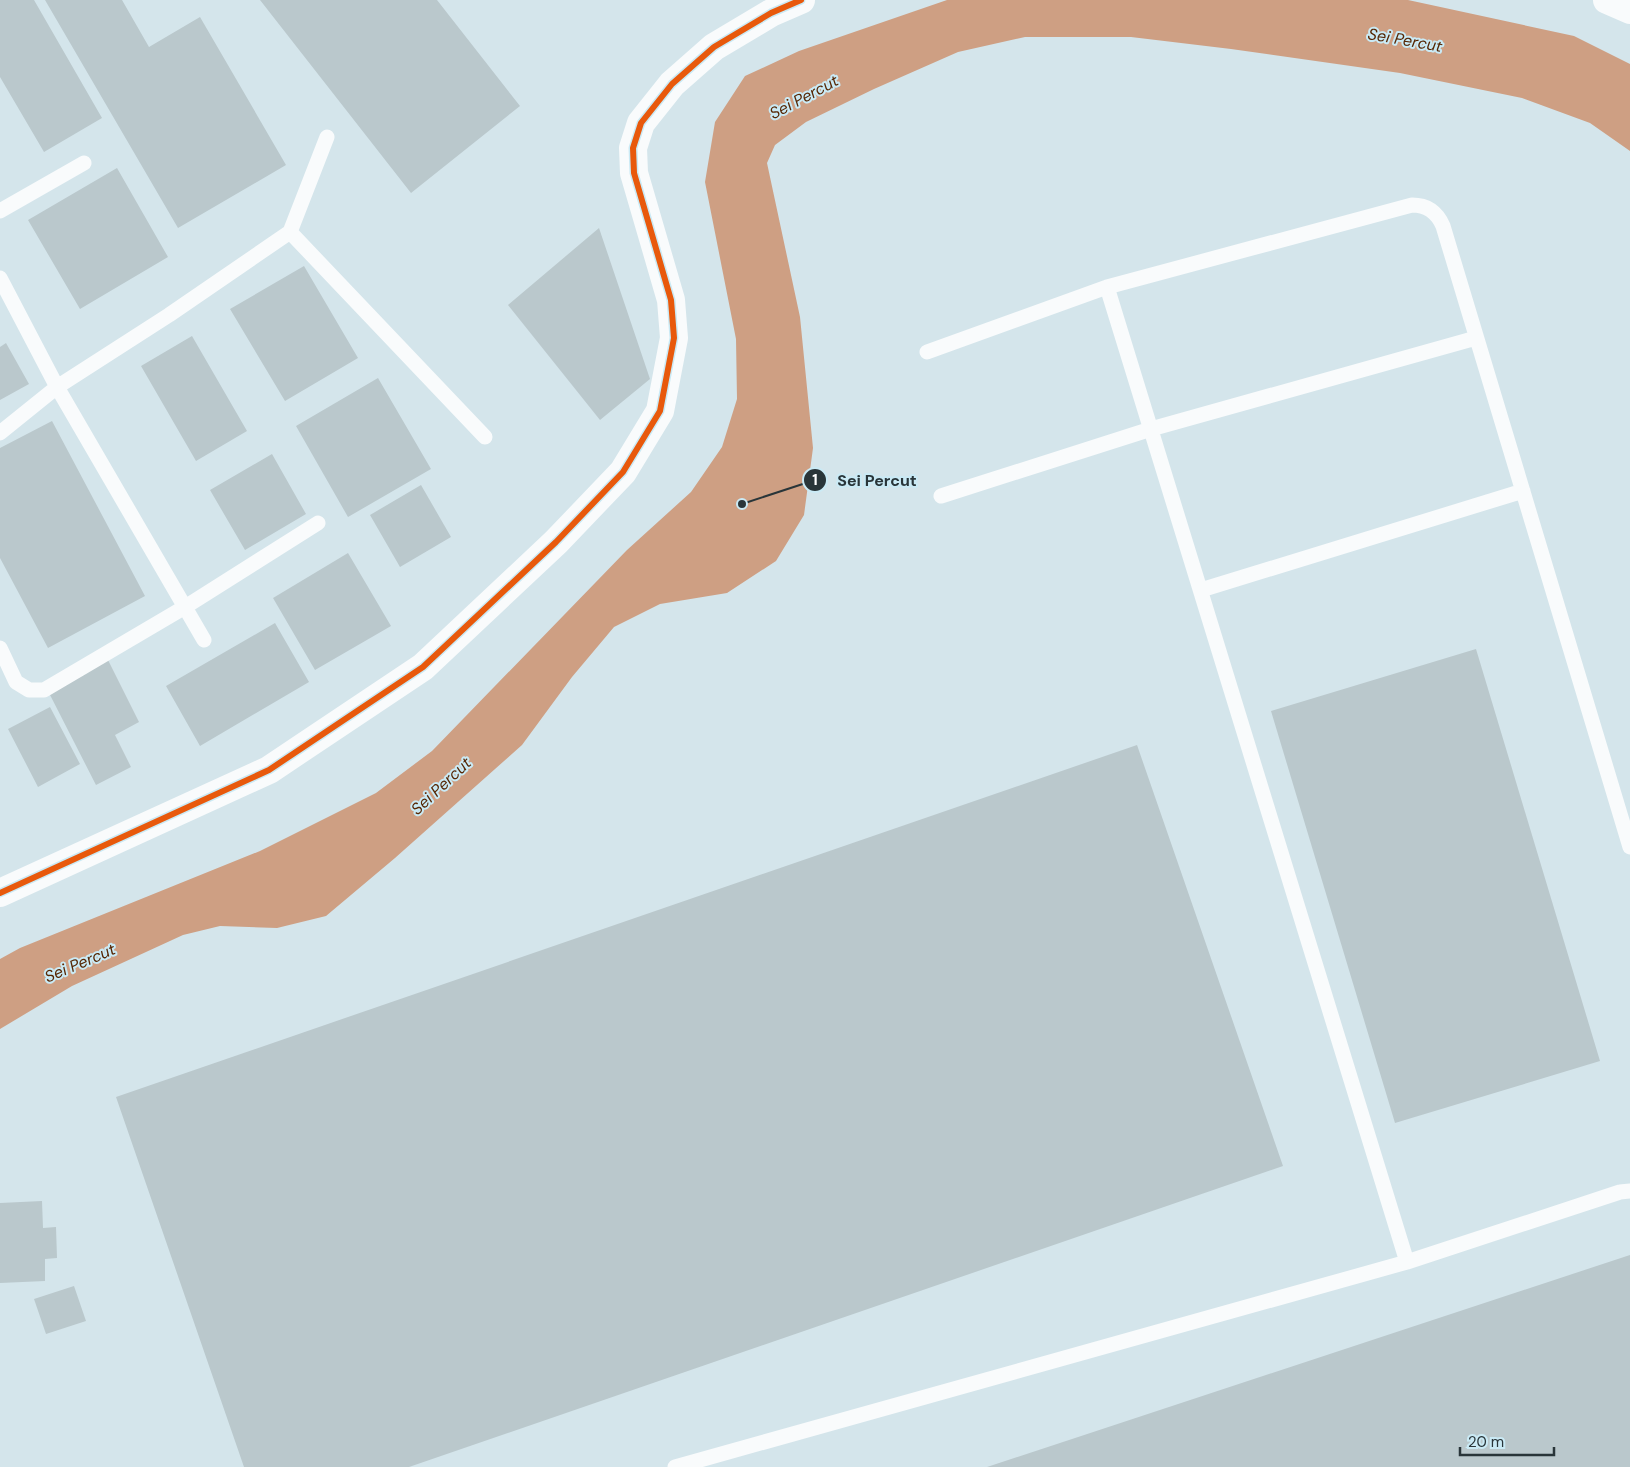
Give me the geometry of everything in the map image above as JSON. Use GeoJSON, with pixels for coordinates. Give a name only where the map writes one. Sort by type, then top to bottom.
{"type":"FeatureCollection","features":[{"type":"Feature","properties":{"kind":"street"},"geometry":{"type":"LineString","coordinates":[[0,893],[269,770],[423,667],[556,542],[623,472],[660,411],[674,338],[672,300],[634,173],[633,148],[641,123],[672,84],[714,47],[771,13],[801,0]]}},
{"type":"Feature","properties":{"kind":"street"},"geometry":{"type":"LineString","coordinates":[[1608,0],[1630,10]]}},
{"type":"Feature","properties":{"kind":"lane"},"geometry":{"type":"LineString","coordinates":[[0,433],[57,387],[169,315],[290,232],[327,137]]}},
{"type":"Feature","properties":{"kind":"lane"},"geometry":{"type":"LineString","coordinates":[[0,211],[84,163]]}},
{"type":"Feature","properties":{"kind":"lane"},"geometry":{"type":"LineString","coordinates":[[928,352],[1107,287],[1412,205],[1421,205],[1440,218],[1630,847]]}},
{"type":"Feature","properties":{"kind":"lane"},"geometry":{"type":"LineString","coordinates":[[290,232],[485,437]]}},
{"type":"Feature","properties":{"kind":"lane"},"geometry":{"type":"LineString","coordinates":[[0,278],[57,387],[204,640]]}},
{"type":"Feature","properties":{"kind":"lane"},"geometry":{"type":"LineString","coordinates":[[1107,287],[1407,1262]]}},
{"type":"Feature","properties":{"kind":"lane"},"geometry":{"type":"LineString","coordinates":[[941,496],[1151,429],[1476,338]]}},
{"type":"Feature","properties":{"kind":"lane"},"geometry":{"type":"LineString","coordinates":[[1201,590],[1523,490]]}},
{"type":"Feature","properties":{"kind":"lane"},"geometry":{"type":"LineString","coordinates":[[0,648],[16,682],[29,690],[44,690],[186,607],[318,523]]}},
{"type":"Feature","properties":{"kind":"lane"},"geometry":{"type":"LineString","coordinates":[[675,1467],[710,1462],[1407,1262],[1620,1192],[1630,1191]]}},
{"type":"Feature","properties":{"kind":"water","name":"Sei Percut"},"geometry":{"type":"Polygon","coordinates":[[[947,0],[1408,0],[1574,36],[1630,64],[1630,151],[1590,123],[1522,98],[1400,73],[1131,37],[1025,37],[958,52],[874,89],[806,122],[775,145],[767,163],[800,317],[813,448],[804,515],[776,561],[727,593],[660,604],[614,627],[572,677],[522,745],[395,858],[326,916],[277,928],[220,926],[183,935],[72,986],[0,1029],[0,959],[20,948],[260,851],[376,793],[432,751],[627,550],[691,492],[722,447],[737,399],[736,339],[705,182],[715,122],[745,76],[799,51],[947,0]]]}},
{"type":"Feature","properties":{"kind":"building"},"geometry":{"type":"Polygon","coordinates":[[[0,0],[34,0],[102,118],[44,152],[0,77],[0,0]]]}},
{"type":"Feature","properties":{"kind":"building"},"geometry":{"type":"Polygon","coordinates":[[[45,0],[122,0],[149,47],[200,17],[286,165],[178,228],[45,0]]]}},
{"type":"Feature","properties":{"kind":"building"},"geometry":{"type":"Polygon","coordinates":[[[260,0],[437,0],[520,106],[411,193],[260,0]]]}},
{"type":"Feature","properties":{"kind":"building"},"geometry":{"type":"Polygon","coordinates":[[[117,168],[168,257],[80,309],[28,220],[117,168]]]}},
{"type":"Feature","properties":{"kind":"building"},"geometry":{"type":"Polygon","coordinates":[[[599,228],[650,379],[600,420],[508,305],[599,228]]]}},
{"type":"Feature","properties":{"kind":"building"},"geometry":{"type":"Polygon","coordinates":[[[304,266],[358,358],[285,401],[230,309],[304,266]]]}},
{"type":"Feature","properties":{"kind":"building"},"geometry":{"type":"Polygon","coordinates":[[[192,336],[247,431],[196,461],[141,366],[192,336]]]}},
{"type":"Feature","properties":{"kind":"building"},"geometry":{"type":"Polygon","coordinates":[[[6,343],[29,384],[0,400],[0,347],[6,343]]]}},
{"type":"Feature","properties":{"kind":"building"},"geometry":{"type":"Polygon","coordinates":[[[378,378],[431,469],[348,517],[296,426],[378,378]]]}},
{"type":"Feature","properties":{"kind":"building"},"geometry":{"type":"Polygon","coordinates":[[[52,421],[145,596],[48,648],[0,558],[0,448],[52,421]]]}},
{"type":"Feature","properties":{"kind":"building"},"geometry":{"type":"Polygon","coordinates":[[[272,454],[306,514],[245,550],[210,490],[272,454]]]}},
{"type":"Feature","properties":{"kind":"building"},"geometry":{"type":"Polygon","coordinates":[[[421,485],[451,537],[400,567],[370,515],[421,485]]]}},
{"type":"Feature","properties":{"kind":"building"},"geometry":{"type":"Polygon","coordinates":[[[348,553],[391,626],[315,670],[273,598],[348,553]]]}},
{"type":"Feature","properties":{"kind":"building"},"geometry":{"type":"Polygon","coordinates":[[[275,623],[309,682],[200,746],[166,686],[275,623]]]}},
{"type":"Feature","properties":{"kind":"building"},"geometry":{"type":"Polygon","coordinates":[[[1476,649],[1600,1061],[1395,1123],[1271,711],[1476,649]]]}},
{"type":"Feature","properties":{"kind":"building"},"geometry":{"type":"Polygon","coordinates":[[[108,660],[139,722],[115,735],[131,767],[96,785],[48,691],[108,660]]]}},
{"type":"Feature","properties":{"kind":"building"},"geometry":{"type":"Polygon","coordinates":[[[50,707],[80,764],[38,787],[8,729],[50,707]]]}},
{"type":"Feature","properties":{"kind":"building"},"geometry":{"type":"Polygon","coordinates":[[[1137,745],[1283,1166],[409,1467],[244,1467],[116,1097],[1137,745]]]}},
{"type":"Feature","properties":{"kind":"building"},"geometry":{"type":"Polygon","coordinates":[[[42,1201],[43,1228],[56,1227],[57,1258],[45,1259],[45,1281],[0,1283],[0,1203],[42,1201]]]}},
{"type":"Feature","properties":{"kind":"building"},"geometry":{"type":"Polygon","coordinates":[[[1630,1255],[1630,1467],[987,1467],[1630,1255]]]}},
{"type":"Feature","properties":{"kind":"building"},"geometry":{"type":"Polygon","coordinates":[[[74,1286],[86,1321],[46,1334],[34,1299],[74,1286]]]}},
{"type":"Feature","properties":{"kind":"cycle path"},"geometry":{"type":"LineString","coordinates":[[0,893],[269,770],[423,667],[556,542],[623,472],[660,411],[674,338],[671,300],[634,173],[633,148],[641,123],[672,84],[714,47],[771,13],[801,0]]}},
{"type":"Feature","properties":{"kind":"place","name":"Sei Percut"},"geometry":{"type":"Point","coordinates":[742,504]}}]}
